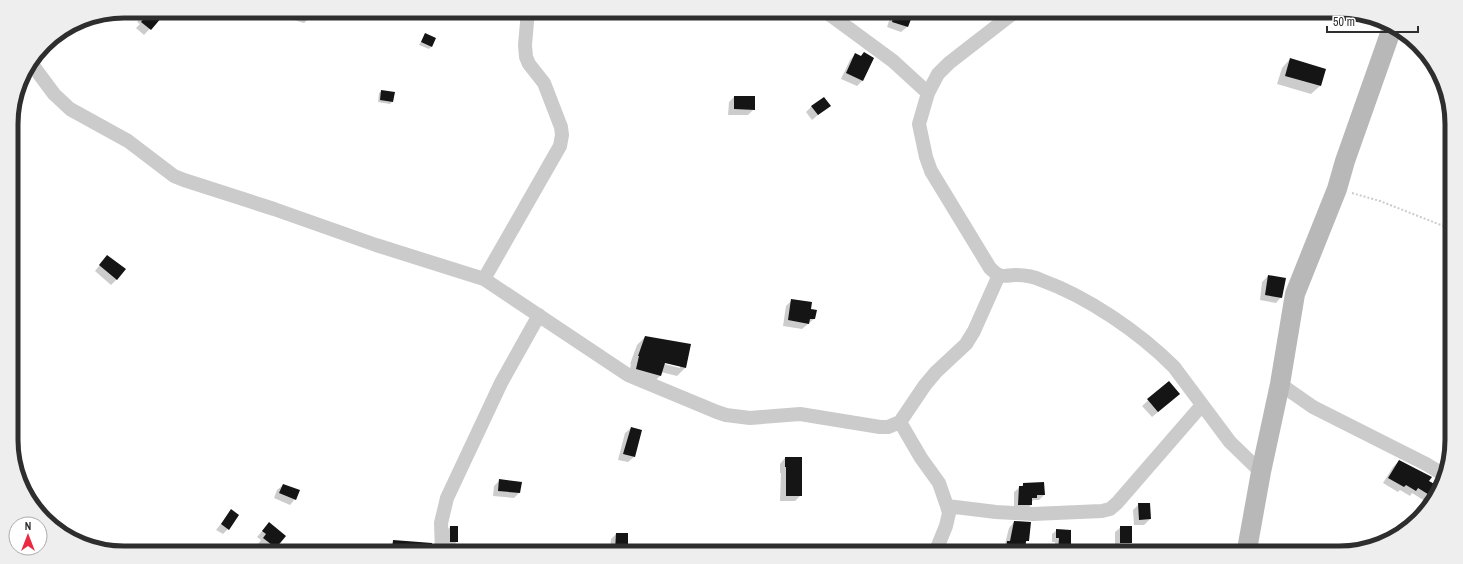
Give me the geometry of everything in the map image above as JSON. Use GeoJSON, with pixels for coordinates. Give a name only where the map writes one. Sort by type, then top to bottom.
{"type":"FeatureCollection","features":[{"type":"Feature","properties":{"kind":"main road"},"geometry":{"type":"LineString","coordinates":[[1248,546],[1261,472],[1280,384],[1295,294],[1337,189],[1386,29]]}},
{"type":"Feature","properties":{"kind":"street"},"geometry":{"type":"LineString","coordinates":[[484,279],[560,146],[562,135],[561,127],[544,83],[528,64],[525,45],[527,18]]}},
{"type":"Feature","properties":{"kind":"street"},"geometry":{"type":"LineString","coordinates":[[835,18],[893,61],[928,93]]}},
{"type":"Feature","properties":{"kind":"street"},"geometry":{"type":"LineString","coordinates":[[1007,18],[948,63],[938,74],[928,93],[918,124],[930,171],[939,183],[986,262],[999,275],[1028,276],[1041,279],[1074,294],[1101,310],[1135,334],[1174,367],[1230,442],[1261,472]]}},
{"type":"Feature","properties":{"kind":"street"},"geometry":{"type":"LineString","coordinates":[[34,67],[54,94],[70,109],[128,141],[174,176],[376,245],[484,279],[628,375],[726,415],[750,418],[800,414],[880,427],[900,422],[925,385],[936,372],[966,344],[974,331],[999,275]]}},
{"type":"Feature","properties":{"kind":"street"},"geometry":{"type":"LineString","coordinates":[[442,546],[441,523],[447,498],[463,461],[501,383],[539,315]]}},
{"type":"Feature","properties":{"kind":"street"},"geometry":{"type":"LineString","coordinates":[[1280,384],[1313,407],[1440,472]]}},
{"type":"Feature","properties":{"kind":"street"},"geometry":{"type":"LineString","coordinates":[[947,506],[996,512],[1033,514],[1102,511],[1110,509],[1117,504],[1151,466],[1176,434],[1202,405]]}},
{"type":"Feature","properties":{"kind":"street"},"geometry":{"type":"LineString","coordinates":[[900,422],[921,458],[939,483],[947,506],[948,513],[946,526],[938,546]]}},
{"type":"Feature","properties":{"kind":"path"},"geometry":{"type":"LineString","coordinates":[[1337,189],[1380,201],[1445,227]]}},
{"type":"Feature","properties":{"kind":"building"},"geometry":{"type":"Polygon","coordinates":[[[144,18],[161,18],[151,30],[141,22],[144,18]]]}},
{"type":"Feature","properties":{"kind":"building"},"geometry":{"type":"Polygon","coordinates":[[[893,18],[911,18],[908,27],[892,22],[893,18]]]}},
{"type":"Feature","properties":{"kind":"building"},"geometry":{"type":"Polygon","coordinates":[[[425,33],[436,38],[432,47],[421,42],[425,33]]]}},
{"type":"Feature","properties":{"kind":"building"},"geometry":{"type":"Polygon","coordinates":[[[864,52],[874,58],[863,81],[846,73],[855,53],[861,56],[864,52]]]}},
{"type":"Feature","properties":{"kind":"building"},"geometry":{"type":"Polygon","coordinates":[[[1290,58],[1326,69],[1321,86],[1285,76],[1290,58]]]}},
{"type":"Feature","properties":{"kind":"building"},"geometry":{"type":"Polygon","coordinates":[[[381,90],[395,92],[393,102],[380,100],[381,90]]]}},
{"type":"Feature","properties":{"kind":"building"},"geometry":{"type":"Polygon","coordinates":[[[734,96],[755,96],[755,110],[734,109],[734,96]]]}},
{"type":"Feature","properties":{"kind":"building"},"geometry":{"type":"Polygon","coordinates":[[[824,97],[831,106],[818,115],[811,106],[824,97]]]}},
{"type":"Feature","properties":{"kind":"building"},"geometry":{"type":"Polygon","coordinates":[[[107,255],[126,269],[117,280],[99,265],[107,255]]]}},
{"type":"Feature","properties":{"kind":"building"},"geometry":{"type":"Polygon","coordinates":[[[1268,275],[1286,278],[1282,298],[1265,295],[1268,275]]]}},
{"type":"Feature","properties":{"kind":"building"},"geometry":{"type":"Polygon","coordinates":[[[791,299],[812,302],[811,309],[817,310],[815,319],[810,319],[809,324],[788,320],[791,299]]]}},
{"type":"Feature","properties":{"kind":"building"},"geometry":{"type":"Polygon","coordinates":[[[645,336],[691,344],[686,368],[665,363],[661,376],[636,369],[638,356],[645,336]]]}},
{"type":"Feature","properties":{"kind":"building"},"geometry":{"type":"Polygon","coordinates":[[[1169,381],[1180,394],[1158,412],[1147,399],[1169,381]]]}},
{"type":"Feature","properties":{"kind":"building"},"geometry":{"type":"Polygon","coordinates":[[[631,427],[642,430],[635,457],[623,454],[631,427]]]}},
{"type":"Feature","properties":{"kind":"building"},"geometry":{"type":"Polygon","coordinates":[[[785,457],[802,457],[802,496],[786,496],[785,457]]]}},
{"type":"Feature","properties":{"kind":"building"},"geometry":{"type":"Polygon","coordinates":[[[1399,460],[1432,477],[1429,481],[1435,484],[1429,495],[1418,488],[1416,491],[1406,485],[1404,487],[1388,478],[1399,460]]]}},
{"type":"Feature","properties":{"kind":"building"},"geometry":{"type":"Polygon","coordinates":[[[499,479],[522,482],[520,493],[498,491],[499,479]]]}},
{"type":"Feature","properties":{"kind":"building"},"geometry":{"type":"Polygon","coordinates":[[[1044,482],[1045,495],[1037,495],[1037,498],[1032,498],[1032,505],[1018,505],[1019,486],[1023,486],[1023,483],[1044,482]]]}},
{"type":"Feature","properties":{"kind":"building"},"geometry":{"type":"Polygon","coordinates":[[[283,484],[300,490],[296,500],[279,493],[283,484]]]}},
{"type":"Feature","properties":{"kind":"building"},"geometry":{"type":"Polygon","coordinates":[[[1138,503],[1150,503],[1151,519],[1139,520],[1138,503]]]}},
{"type":"Feature","properties":{"kind":"building"},"geometry":{"type":"Polygon","coordinates":[[[231,509],[239,515],[229,530],[221,524],[231,509]]]}},
{"type":"Feature","properties":{"kind":"building"},"geometry":{"type":"Polygon","coordinates":[[[1014,521],[1031,522],[1029,541],[1026,541],[1026,546],[1007,546],[1007,541],[1010,541],[1014,521]]]}},
{"type":"Feature","properties":{"kind":"building"},"geometry":{"type":"Polygon","coordinates":[[[269,522],[286,536],[278,546],[273,546],[263,538],[266,534],[262,531],[269,522]]]}},
{"type":"Feature","properties":{"kind":"building"},"geometry":{"type":"Polygon","coordinates":[[[450,526],[458,526],[458,542],[450,542],[450,526]]]}},
{"type":"Feature","properties":{"kind":"building"},"geometry":{"type":"Polygon","coordinates":[[[1120,526],[1132,526],[1132,543],[1120,543],[1120,526]]]}},
{"type":"Feature","properties":{"kind":"building"},"geometry":{"type":"Polygon","coordinates":[[[1056,529],[1071,530],[1071,544],[1091,544],[1091,546],[1058,546],[1059,538],[1056,538],[1056,529]]]}},
{"type":"Feature","properties":{"kind":"building"},"geometry":{"type":"Polygon","coordinates":[[[616,533],[628,533],[628,546],[615,546],[616,533]]]}},
{"type":"Feature","properties":{"kind":"building"},"geometry":{"type":"Polygon","coordinates":[[[393,540],[432,543],[432,546],[393,546],[393,540]]]}}]}
